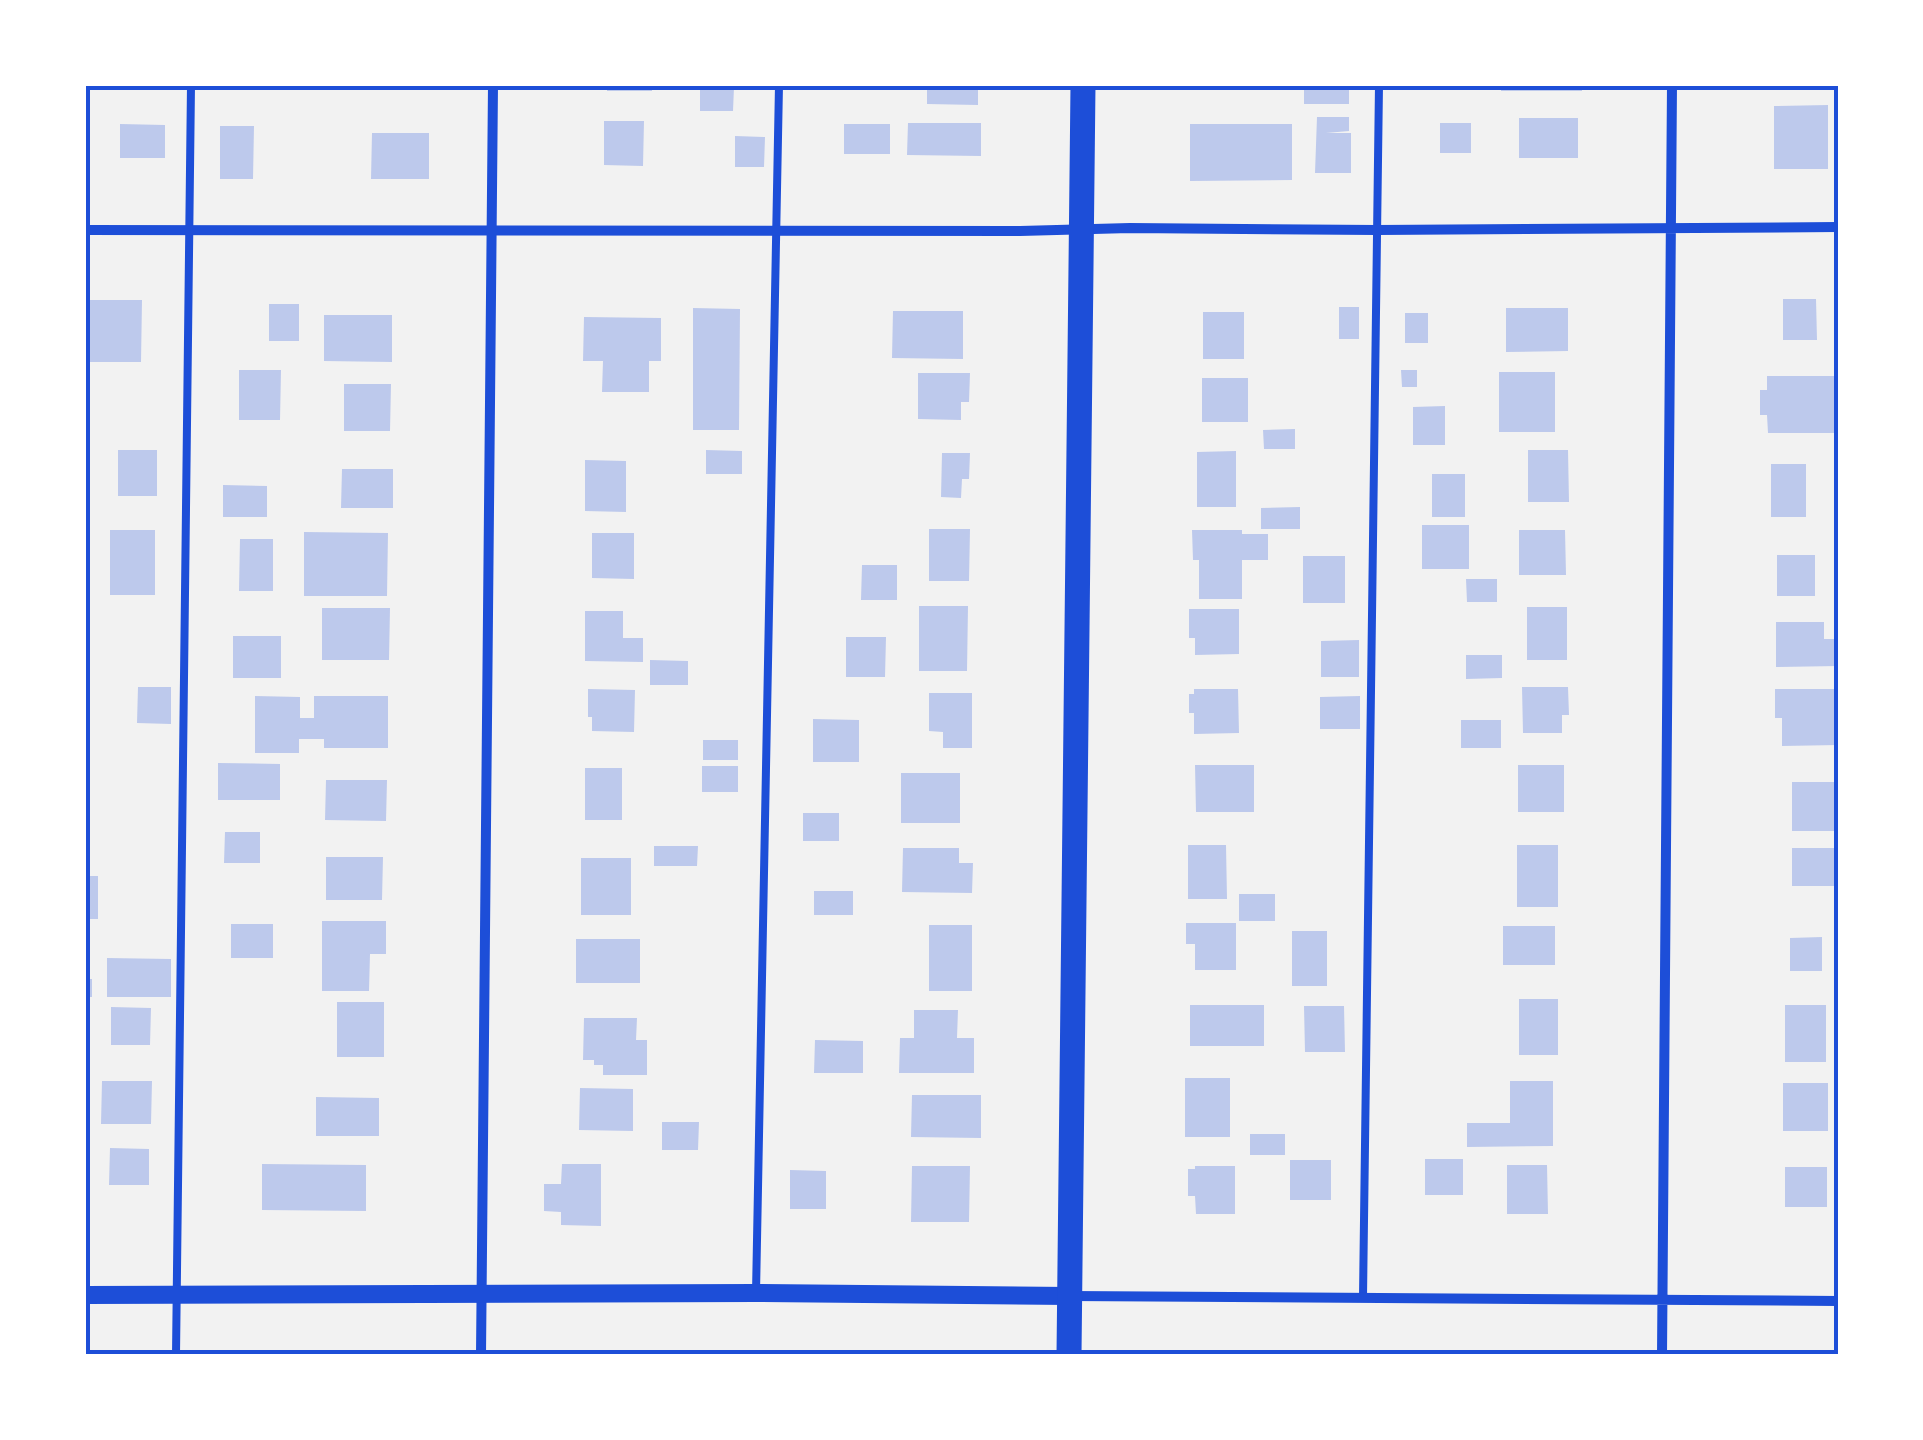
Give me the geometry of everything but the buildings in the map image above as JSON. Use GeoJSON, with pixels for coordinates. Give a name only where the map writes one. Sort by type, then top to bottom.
{"type":"FeatureCollection","features":[{"type":"Feature","properties":{"kind":"main road"},"geometry":{"type":"LineString","coordinates":[[1069,1355],[1083,85]]}},
{"type":"Feature","properties":{"kind":"street"},"geometry":{"type":"LineString","coordinates":[[482,1355],[493,85]]}},
{"type":"Feature","properties":{"kind":"street"},"geometry":{"type":"LineString","coordinates":[[1662,1355],[1672,85]]}},
{"type":"Feature","properties":{"kind":"street"},"geometry":{"type":"LineString","coordinates":[[85,230],[1838,227]]}},
{"type":"Feature","properties":{"kind":"street"},"geometry":{"type":"LineString","coordinates":[[85,1295],[756,1293],[1838,1300]]}},
{"type":"Feature","properties":{"kind":"lane"},"geometry":{"type":"LineString","coordinates":[[176,1355],[190,85]]}},
{"type":"Feature","properties":{"kind":"lane"},"geometry":{"type":"LineString","coordinates":[[756,1293],[779,85]]}},
{"type":"Feature","properties":{"kind":"lane"},"geometry":{"type":"LineString","coordinates":[[1363,1297],[1379,85]]}}]}
